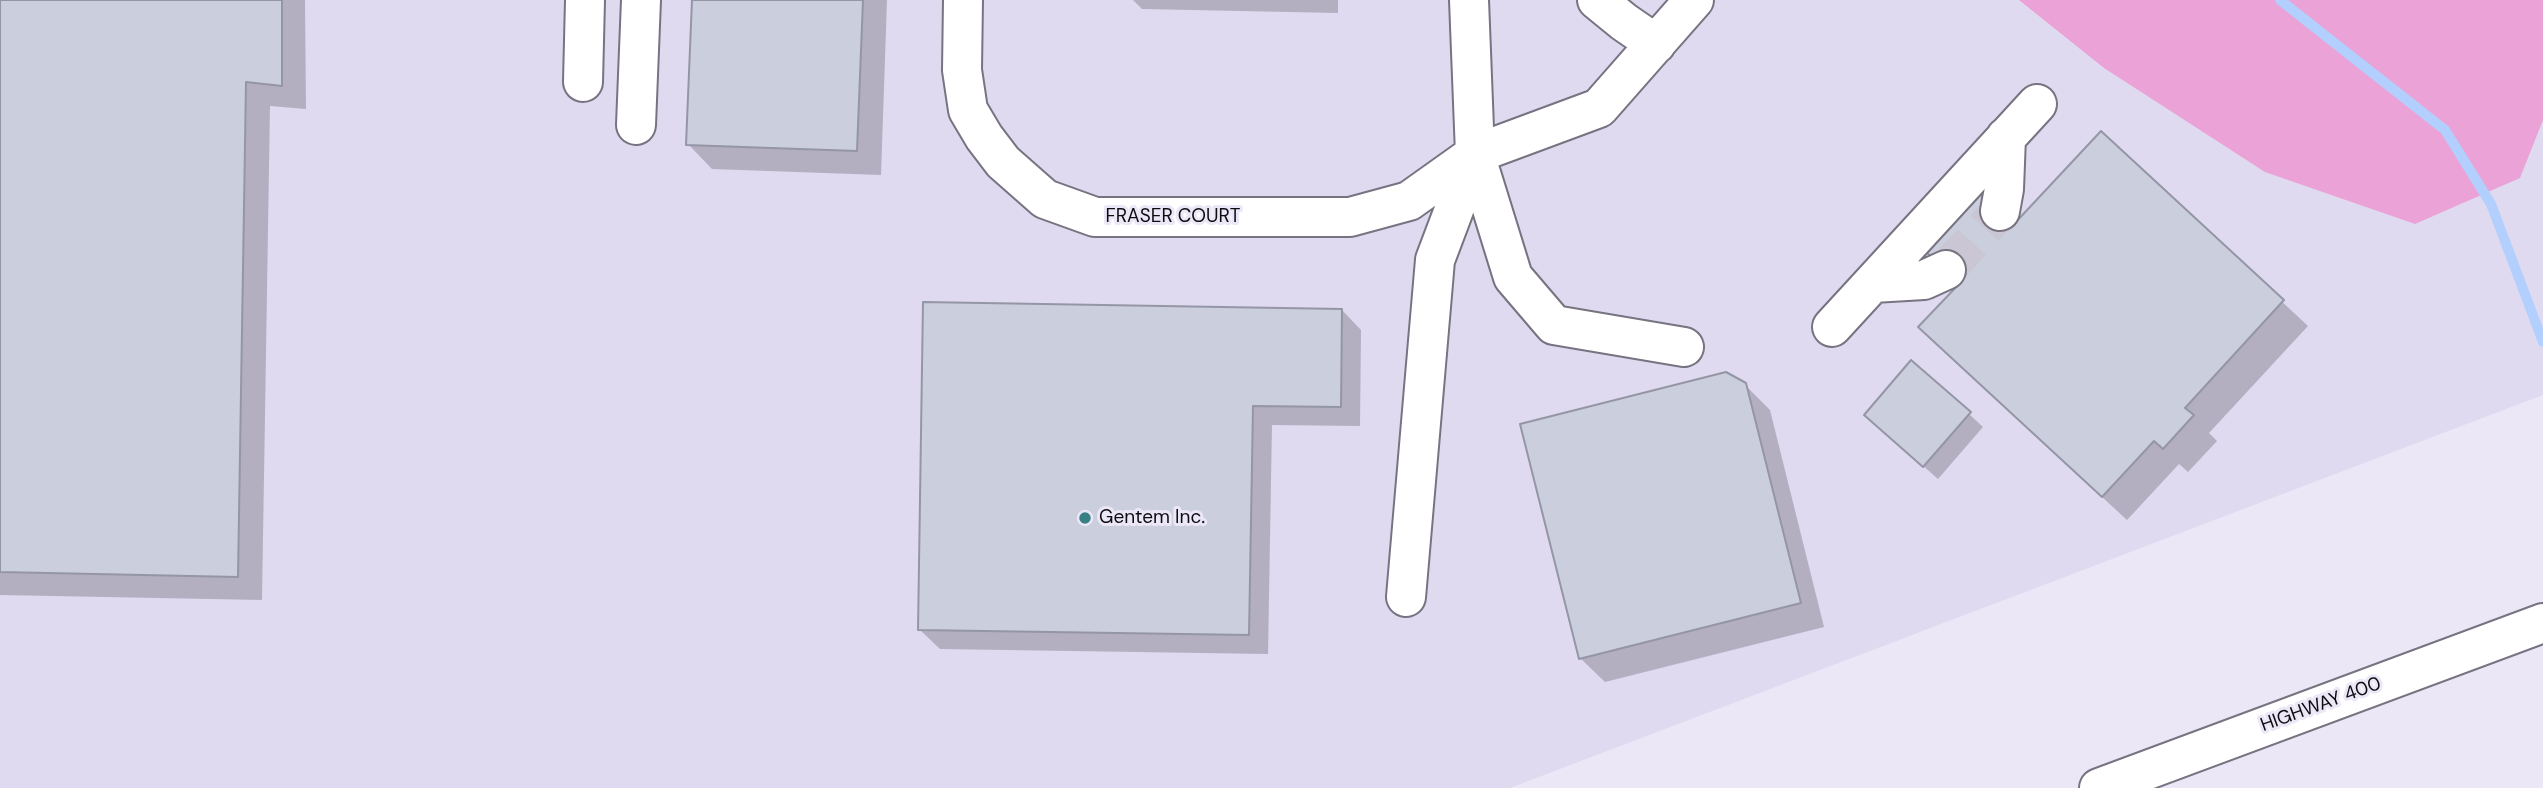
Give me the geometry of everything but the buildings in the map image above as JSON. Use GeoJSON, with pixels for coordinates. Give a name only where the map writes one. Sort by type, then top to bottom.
{"type":"FeatureCollection","features":[{"type":"Feature","properties":{"kind":"main road"},"geometry":{"type":"LineString","coordinates":[[583,82],[585,0]]}},
{"type":"Feature","properties":{"kind":"main road"},"geometry":{"type":"LineString","coordinates":[[636,125],[641,0]]}},
{"type":"Feature","properties":{"kind":"main road","name":"FRASER COURT"},"geometry":{"type":"LineString","coordinates":[[963,0],[962,70],[968,110],[984,137],[1003,162],[1045,199],[1095,217],[1350,217],[1409,201],[1475,154],[1598,108],[1694,0]]}},
{"type":"Feature","properties":{"kind":"main road"},"geometry":{"type":"LineString","coordinates":[[1469,0],[1475,154],[1513,277],[1554,325],[1684,346]]}},
{"type":"Feature","properties":{"kind":"main road"},"geometry":{"type":"LineString","coordinates":[[1597,0],[1656,44]]}},
{"type":"Feature","properties":{"kind":"main road"},"geometry":{"type":"LineString","coordinates":[[1832,327],[2037,104]]}},
{"type":"Feature","properties":{"kind":"main road"},"geometry":{"type":"LineString","coordinates":[[2000,211],[2004,188],[2006,137]]}},
{"type":"Feature","properties":{"kind":"main road"},"geometry":{"type":"LineString","coordinates":[[1406,597],[1435,260],[1475,154]]}},
{"type":"Feature","properties":{"kind":"main road"},"geometry":{"type":"LineString","coordinates":[[1873,283],[1924,280],[1946,270]]}},
{"type":"Feature","properties":{"kind":"main road","name":"HIGHWAY 400"},"geometry":{"type":"LineString","coordinates":[[2099,788],[2543,623]]}},
{"type":"Feature","properties":{"kind":"shaded area"},"geometry":{"type":"Polygon","coordinates":[[[0,0],[2543,0],[2543,395],[1510,788],[0,788],[0,0]]]}},
{"type":"Feature","properties":{"kind":"shaded area"},"geometry":{"type":"Polygon","coordinates":[[[2019,0],[2543,0],[2543,120],[2520,178],[2415,224],[2265,172],[2104,68],[2019,0]]]}},
{"type":"Feature","properties":{"kind":"waterway"},"geometry":{"type":"LineString","coordinates":[[2280,0],[2445,130],[2491,204],[2543,342]]}},
{"type":"Feature","properties":{"kind":"tunnel"},"geometry":{"type":"LineString","coordinates":[[1946,270],[2000,211]]}},
{"type":"Feature","properties":{"kind":"place","name":"Gentem Inc."},"geometry":{"type":"Point","coordinates":[1085,518]}}]}
